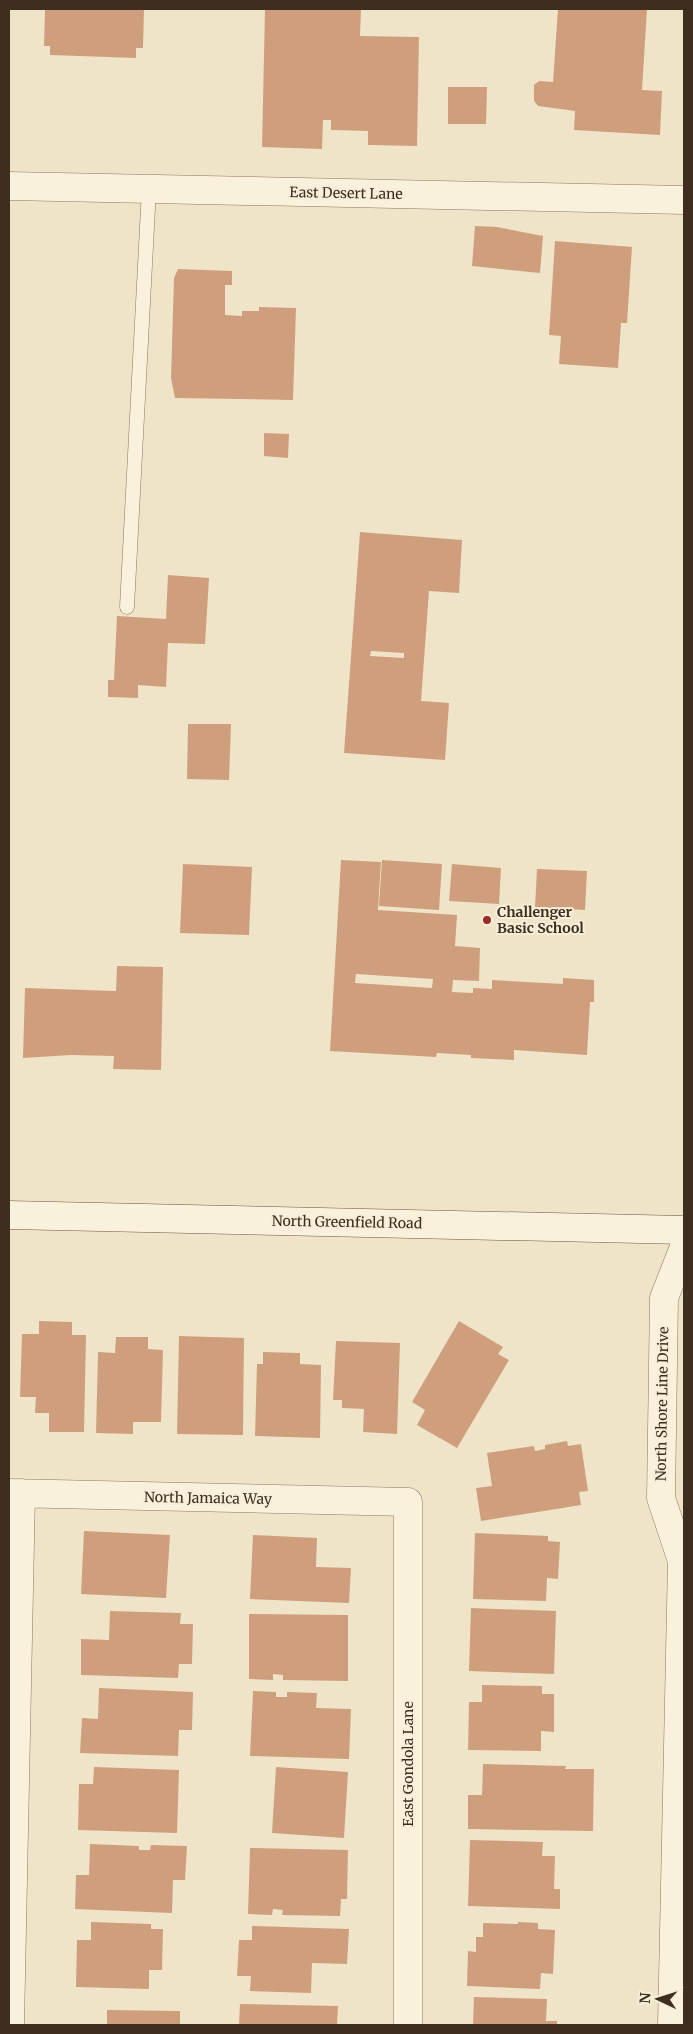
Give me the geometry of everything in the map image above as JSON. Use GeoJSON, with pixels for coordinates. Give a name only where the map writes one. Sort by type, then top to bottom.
{"type":"FeatureCollection","features":[{"type":"Feature","properties":{"kind":"street","name":"East Desert Lane"},"geometry":{"type":"LineString","coordinates":[[9,186],[684,200]]}},
{"type":"Feature","properties":{"kind":"street","name":"North Greenfield Road"},"geometry":{"type":"LineString","coordinates":[[9,1216],[684,1230]]}},
{"type":"Feature","properties":{"kind":"street","name":"North Shore Line Drive"},"geometry":{"type":"LineString","coordinates":[[672,2025],[679,1932],[683,1558],[660,1498],[664,1298],[684,1247]]}},
{"type":"Feature","properties":{"kind":"street","name":"North Jamaica Way"},"geometry":{"type":"LineString","coordinates":[[15,1493],[408,1502]]}},
{"type":"Feature","properties":{"kind":"street"},"geometry":{"type":"LineString","coordinates":[[10,2025],[15,1493]]}},
{"type":"Feature","properties":{"kind":"street","name":"East Gondola Lane"},"geometry":{"type":"LineString","coordinates":[[408,1502],[408,2025]]}},
{"type":"Feature","properties":{"kind":"lane"},"geometry":{"type":"LineString","coordinates":[[127,607],[149,189]]}},
{"type":"Feature","properties":{"kind":"building"},"geometry":{"type":"Polygon","coordinates":[[[45,9],[144,9],[143,48],[136,48],[136,58],[50,55],[50,46],[44,46],[45,9]]]}},
{"type":"Feature","properties":{"kind":"building"},"geometry":{"type":"Polygon","coordinates":[[[265,9],[361,9],[360,36],[419,37],[417,146],[368,145],[368,131],[331,130],[331,120],[323,120],[322,149],[262,147],[265,9]]]}},
{"type":"Feature","properties":{"kind":"building"},"geometry":{"type":"Polygon","coordinates":[[[558,9],[647,9],[642,90],[662,91],[660,135],[574,130],[575,111],[538,106],[534,101],[534,85],[539,81],[553,82],[558,9]]]}},
{"type":"Feature","properties":{"kind":"building"},"geometry":{"type":"Polygon","coordinates":[[[448,87],[487,87],[486,124],[448,124],[448,87]]]}},
{"type":"Feature","properties":{"kind":"building"},"geometry":{"type":"Polygon","coordinates":[[[475,226],[497,227],[543,236],[540,273],[472,266],[475,226]]]}},
{"type":"Feature","properties":{"kind":"building"},"geometry":{"type":"Polygon","coordinates":[[[555,241],[632,247],[627,323],[621,323],[618,368],[559,364],[561,336],[549,335],[555,241]]]}},
{"type":"Feature","properties":{"kind":"building"},"geometry":{"type":"Polygon","coordinates":[[[178,269],[232,271],[232,285],[225,285],[225,315],[242,316],[242,311],[259,311],[259,307],[296,308],[293,400],[175,398],[171,378],[174,278],[178,269]]]}},
{"type":"Feature","properties":{"kind":"building"},"geometry":{"type":"Polygon","coordinates":[[[264,433],[289,434],[288,458],[264,456],[264,433]]]}},
{"type":"Feature","properties":{"kind":"building"},"geometry":{"type":"Polygon","coordinates":[[[360,532],[462,540],[459,593],[429,591],[421,701],[449,703],[445,760],[344,753],[360,532]],[[371,651],[370,656],[404,658],[404,653],[371,651]]]}},
{"type":"Feature","properties":{"kind":"building"},"geometry":{"type":"Polygon","coordinates":[[[168,575],[209,578],[205,644],[168,643],[166,687],[138,685],[138,698],[108,697],[108,680],[114,680],[117,616],[166,619],[168,575]]]}},
{"type":"Feature","properties":{"kind":"building"},"geometry":{"type":"Polygon","coordinates":[[[188,724],[231,724],[229,780],[187,779],[188,724]]]}},
{"type":"Feature","properties":{"kind":"building"},"geometry":{"type":"Polygon","coordinates":[[[341,860],[381,862],[378,910],[457,915],[455,946],[480,948],[479,981],[453,980],[452,992],[473,993],[473,988],[492,989],[492,980],[563,984],[563,978],[594,980],[594,1002],[590,1002],[587,1055],[514,1050],[514,1060],[471,1058],[471,1055],[437,1053],[436,1057],[330,1051],[341,860]],[[356,974],[355,983],[432,988],[433,979],[356,974]]]}},
{"type":"Feature","properties":{"kind":"building"},"geometry":{"type":"Polygon","coordinates":[[[382,860],[442,864],[439,910],[379,906],[382,860]]]}},
{"type":"Feature","properties":{"kind":"building"},"geometry":{"type":"Polygon","coordinates":[[[183,864],[252,867],[249,935],[180,933],[183,864]]]}},
{"type":"Feature","properties":{"kind":"building"},"geometry":{"type":"Polygon","coordinates":[[[452,864],[501,868],[499,904],[449,901],[452,864]]]}},
{"type":"Feature","properties":{"kind":"building"},"geometry":{"type":"Polygon","coordinates":[[[537,869],[587,871],[585,910],[535,907],[537,869]]]}},
{"type":"Feature","properties":{"kind":"building"},"geometry":{"type":"Polygon","coordinates":[[[117,966],[163,967],[161,1070],[113,1069],[114,1056],[71,1055],[23,1058],[25,988],[116,991],[117,966]]]}},
{"type":"Feature","properties":{"kind":"building"},"geometry":{"type":"Polygon","coordinates":[[[39,1321],[72,1322],[72,1335],[86,1335],[84,1432],[49,1432],[49,1413],[35,1413],[36,1397],[20,1397],[22,1334],[39,1334],[39,1321]]]}},
{"type":"Feature","properties":{"kind":"building"},"geometry":{"type":"Polygon","coordinates":[[[459,1321],[503,1347],[498,1354],[509,1360],[457,1448],[417,1425],[425,1410],[412,1402],[459,1321]]]}},
{"type":"Feature","properties":{"kind":"building"},"geometry":{"type":"Polygon","coordinates":[[[179,1336],[244,1338],[243,1435],[177,1434],[179,1336]]]}},
{"type":"Feature","properties":{"kind":"building"},"geometry":{"type":"Polygon","coordinates":[[[116,1337],[148,1337],[148,1349],[163,1350],[161,1422],[133,1422],[133,1434],[96,1433],[98,1352],[115,1353],[116,1337]]]}},
{"type":"Feature","properties":{"kind":"building"},"geometry":{"type":"Polygon","coordinates":[[[336,1341],[400,1343],[397,1434],[363,1432],[364,1409],[342,1408],[342,1400],[333,1400],[336,1341]]]}},
{"type":"Feature","properties":{"kind":"building"},"geometry":{"type":"Polygon","coordinates":[[[263,1352],[300,1353],[300,1364],[321,1365],[320,1438],[255,1436],[257,1364],[263,1364],[263,1352]]]}},
{"type":"Feature","properties":{"kind":"building"},"geometry":{"type":"Polygon","coordinates":[[[567,1441],[568,1446],[581,1444],[588,1491],[579,1492],[581,1505],[481,1521],[476,1488],[492,1486],[487,1453],[534,1446],[535,1451],[545,1449],[545,1445],[567,1441]]]}},
{"type":"Feature","properties":{"kind":"building"},"geometry":{"type":"Polygon","coordinates":[[[84,1531],[170,1535],[166,1598],[81,1594],[84,1531]]]}},
{"type":"Feature","properties":{"kind":"building"},"geometry":{"type":"Polygon","coordinates":[[[475,1533],[548,1536],[548,1541],[560,1542],[558,1579],[547,1578],[546,1601],[473,1599],[475,1533]]]}},
{"type":"Feature","properties":{"kind":"building"},"geometry":{"type":"Polygon","coordinates":[[[253,1535],[317,1538],[316,1567],[351,1568],[349,1603],[250,1599],[253,1535]]]}},
{"type":"Feature","properties":{"kind":"building"},"geometry":{"type":"Polygon","coordinates":[[[471,1608],[556,1611],[554,1674],[469,1671],[471,1608]]]}},
{"type":"Feature","properties":{"kind":"building"},"geometry":{"type":"Polygon","coordinates":[[[110,1611],[181,1613],[180,1624],[193,1624],[192,1664],[179,1664],[178,1678],[81,1675],[81,1639],[109,1640],[110,1611]]]}},
{"type":"Feature","properties":{"kind":"building"},"geometry":{"type":"Polygon","coordinates":[[[249,1614],[348,1615],[348,1681],[283,1680],[283,1675],[273,1674],[273,1680],[249,1679],[249,1614]]]}},
{"type":"Feature","properties":{"kind":"building"},"geometry":{"type":"Polygon","coordinates":[[[482,1685],[542,1686],[542,1694],[554,1694],[554,1732],[541,1731],[541,1751],[468,1750],[469,1702],[482,1702],[482,1685]]]}},
{"type":"Feature","properties":{"kind":"building"},"geometry":{"type":"Polygon","coordinates":[[[99,1688],[193,1692],[192,1730],[179,1730],[178,1756],[80,1753],[82,1718],[98,1719],[99,1688]]]}},
{"type":"Feature","properties":{"kind":"building"},"geometry":{"type":"Polygon","coordinates":[[[253,1691],[276,1692],[276,1697],[287,1697],[287,1692],[317,1693],[316,1708],[351,1709],[349,1759],[250,1756],[253,1691]]]}},
{"type":"Feature","properties":{"kind":"building"},"geometry":{"type":"Polygon","coordinates":[[[483,1764],[566,1766],[565,1769],[594,1769],[593,1831],[468,1829],[468,1795],[482,1795],[483,1764]]]}},
{"type":"Feature","properties":{"kind":"building"},"geometry":{"type":"Polygon","coordinates":[[[94,1767],[179,1770],[177,1833],[78,1830],[79,1784],[93,1784],[94,1767]]]}},
{"type":"Feature","properties":{"kind":"building"},"geometry":{"type":"Polygon","coordinates":[[[276,1767],[348,1772],[344,1838],[272,1833],[276,1767]]]}},
{"type":"Feature","properties":{"kind":"building"},"geometry":{"type":"Polygon","coordinates":[[[470,1840],[543,1842],[542,1856],[555,1856],[554,1889],[560,1889],[560,1909],[468,1906],[470,1840]]]}},
{"type":"Feature","properties":{"kind":"building"},"geometry":{"type":"Polygon","coordinates":[[[90,1844],[139,1846],[139,1850],[150,1850],[151,1845],[187,1846],[185,1880],[173,1880],[172,1913],[75,1909],[76,1875],[89,1875],[90,1844]]]}},
{"type":"Feature","properties":{"kind":"building"},"geometry":{"type":"Polygon","coordinates":[[[250,1848],[348,1850],[347,1899],[341,1899],[340,1916],[282,1915],[283,1910],[273,1909],[272,1915],[248,1914],[250,1848]]]}},
{"type":"Feature","properties":{"kind":"building"},"geometry":{"type":"Polygon","coordinates":[[[91,1922],[151,1924],[151,1929],[163,1929],[162,1970],[149,1970],[149,1989],[76,1987],[77,1940],[91,1940],[91,1922]]]}},
{"type":"Feature","properties":{"kind":"building"},"geometry":{"type":"Polygon","coordinates":[[[518,1922],[538,1923],[538,1929],[555,1930],[553,1974],[541,1973],[540,1989],[467,1986],[468,1951],[476,1952],[476,1937],[483,1937],[483,1923],[518,1924],[518,1922]]]}},
{"type":"Feature","properties":{"kind":"building"},"geometry":{"type":"Polygon","coordinates":[[[252,1926],[349,1929],[347,1964],[312,1963],[311,1993],[250,1991],[251,1976],[237,1976],[239,1940],[252,1940],[252,1926]]]}},
{"type":"Feature","properties":{"kind":"building"},"geometry":{"type":"Polygon","coordinates":[[[474,1997],[547,1999],[546,2021],[557,2021],[557,2025],[473,2025],[474,1997]]]}},
{"type":"Feature","properties":{"kind":"building"},"geometry":{"type":"Polygon","coordinates":[[[240,2004],[338,2006],[337,2025],[239,2025],[240,2004]]]}},
{"type":"Feature","properties":{"kind":"building"},"geometry":{"type":"Polygon","coordinates":[[[107,2010],[180,2011],[180,2025],[107,2025],[107,2010]]]}},
{"type":"Feature","properties":{"kind":"place","name":"Challenger Basic School"},"geometry":{"type":"Point","coordinates":[487,920]}}]}
